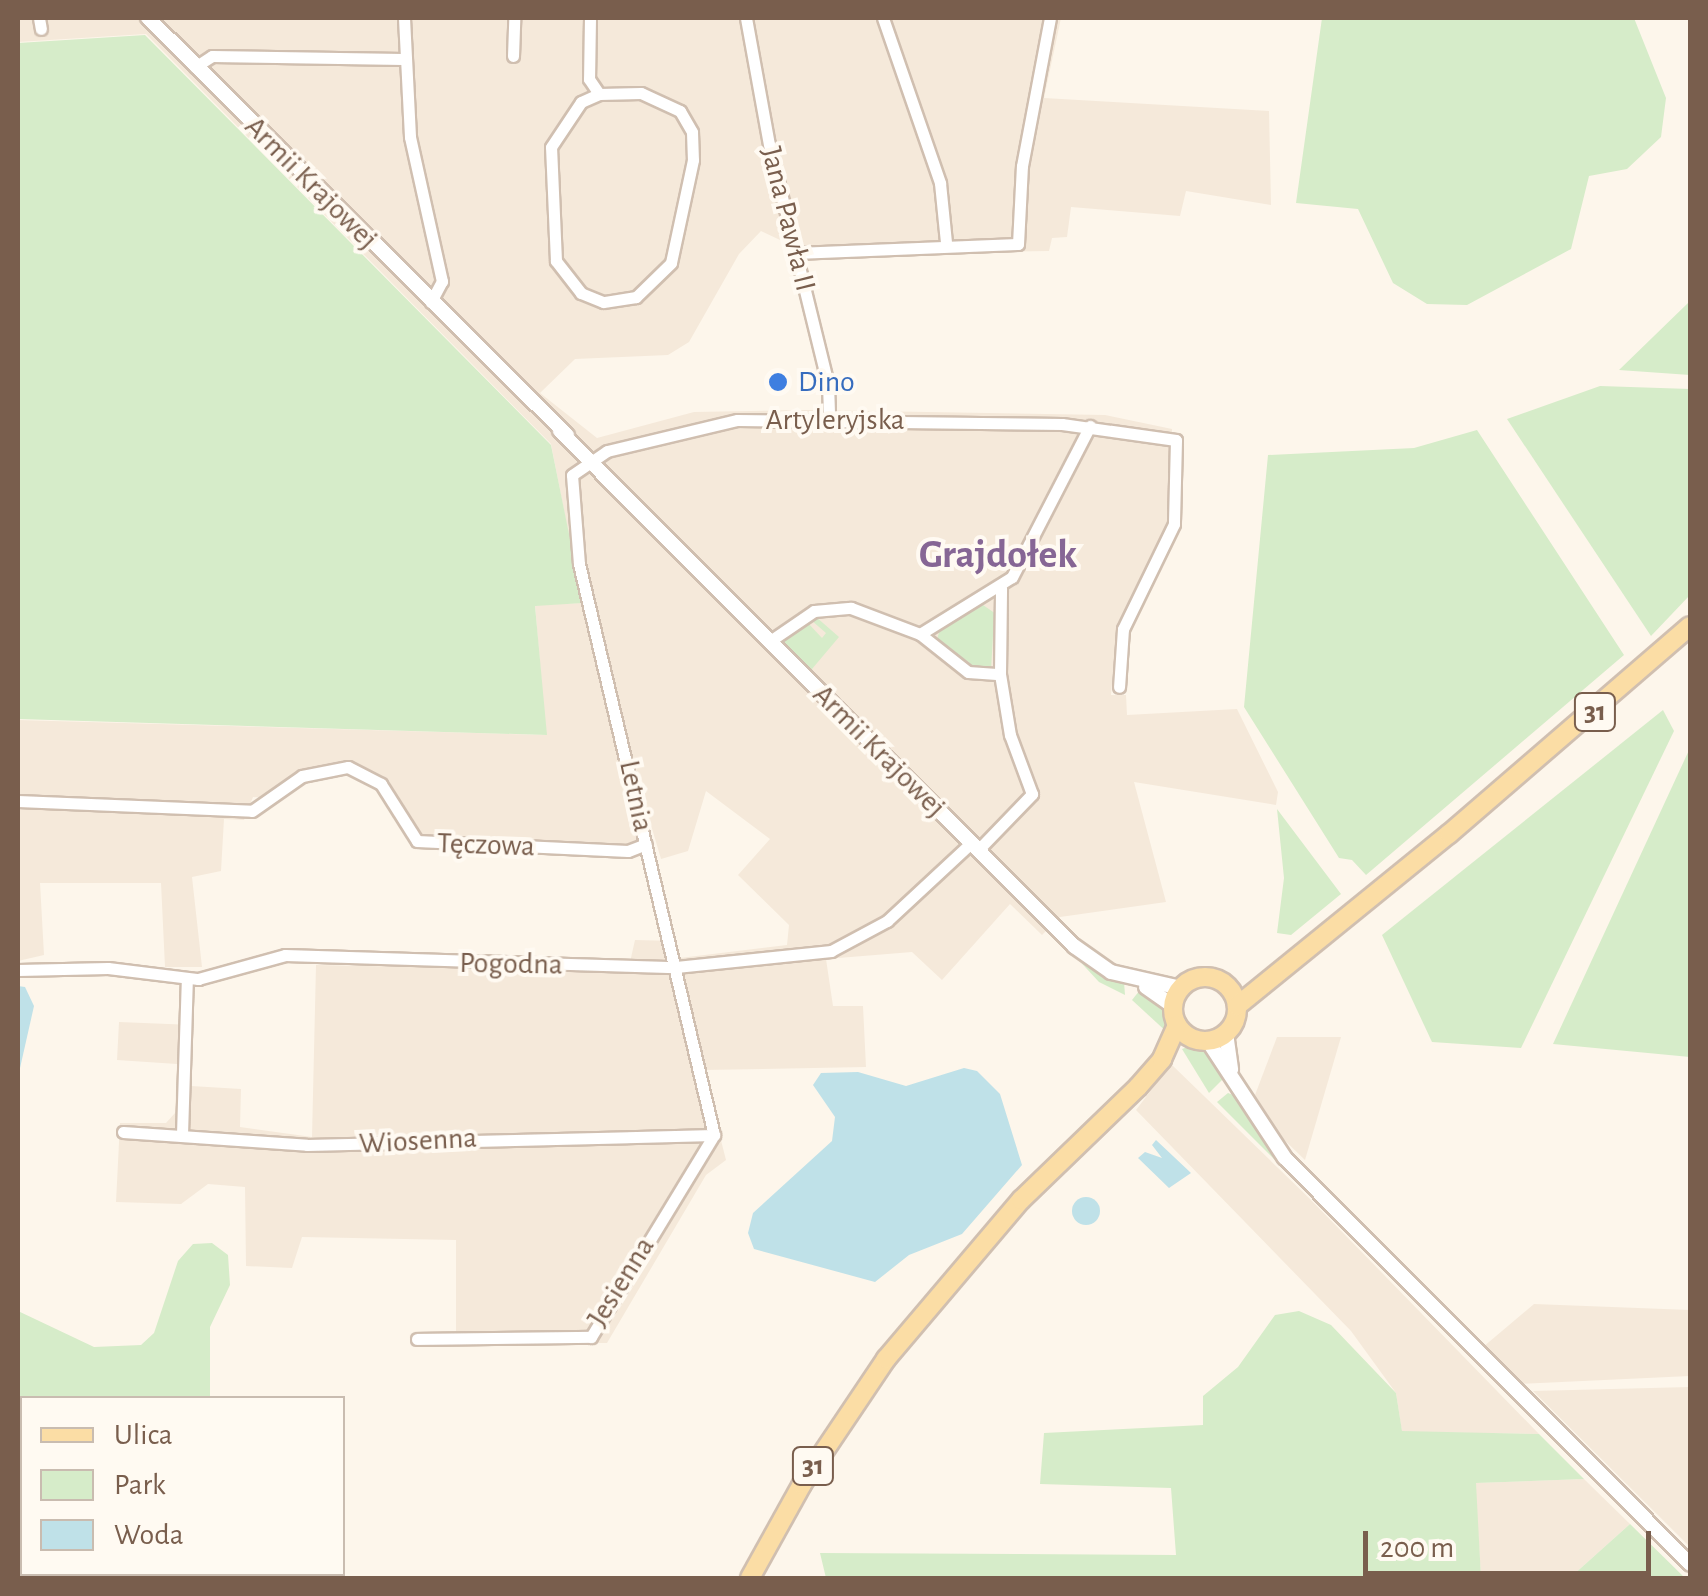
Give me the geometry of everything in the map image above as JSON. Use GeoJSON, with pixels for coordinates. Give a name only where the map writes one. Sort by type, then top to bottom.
{"type":"FeatureCollection","features":[{"type":"Feature","properties":{"kind":"main road","name":"31"},"geometry":{"type":"LineString","coordinates":[[750,1578],[838,1428],[919,1317],[1021,1200],[1162,1059],[1200,1040],[1226,1033],[1237,1006],[1450,834],[1690,626]]}},
{"type":"Feature","properties":{"kind":"main road","name":"31"},"geometry":{"type":"LineString","coordinates":[[1162,1059],[1181,988],[1205,977],[1228,987],[1271,978]]}},
{"type":"Feature","properties":{"kind":"main road"},"geometry":{"type":"LineString","coordinates":[[1228,987],[1237,1006]]}},
{"type":"Feature","properties":{"kind":"main road"},"geometry":{"type":"LineString","coordinates":[[1175,1016],[1200,1040]]}},
{"type":"Feature","properties":{"kind":"street","name":"Armii Krajowej"},"geometry":{"type":"LineString","coordinates":[[148,18],[1084,955],[1142,983],[1181,988]]}},
{"type":"Feature","properties":{"kind":"street"},"geometry":{"type":"LineString","coordinates":[[404,18],[403,60],[410,137],[442,281],[431,302]]}},
{"type":"Feature","properties":{"kind":"street"},"geometry":{"type":"LineString","coordinates":[[513,56],[514,18]]}},
{"type":"Feature","properties":{"kind":"street"},"geometry":{"type":"LineString","coordinates":[[590,18],[589,79],[600,94]]}},
{"type":"Feature","properties":{"kind":"street","name":"Jana Pawła II"},"geometry":{"type":"LineString","coordinates":[[746,18],[795,253],[828,384],[829,420]]}},
{"type":"Feature","properties":{"kind":"street"},"geometry":{"type":"LineString","coordinates":[[883,18],[940,182],[946,242]]}},
{"type":"Feature","properties":{"kind":"street"},"geometry":{"type":"LineString","coordinates":[[795,253],[946,242],[1018,244],[1022,166],[1050,18]]}},
{"type":"Feature","properties":{"kind":"street"},"geometry":{"type":"LineString","coordinates":[[195,67],[212,56],[403,60]]}},
{"type":"Feature","properties":{"kind":"street"},"geometry":{"type":"LineString","coordinates":[[641,93],[670,101],[686,119],[694,146],[671,264],[650,288],[615,302],[581,293],[562,273],[553,246],[555,136],[573,110],[600,94],[641,93]]}},
{"type":"Feature","properties":{"kind":"street","name":"Artyleryjska"},"geometry":{"type":"LineString","coordinates":[[589,460],[693,427],[829,420],[1090,426],[1176,440],[1174,524],[1123,628],[1119,687]]}},
{"type":"Feature","properties":{"kind":"street"},"geometry":{"type":"LineString","coordinates":[[974,847],[1032,794],[1015,751],[1000,674],[1002,588],[1090,426]]}},
{"type":"Feature","properties":{"kind":"street","name":"Letnia"},"geometry":{"type":"LineString","coordinates":[[589,460],[569,481],[579,564],[714,1135]]}},
{"type":"Feature","properties":{"kind":"street"},"geometry":{"type":"LineString","coordinates":[[920,634],[1002,588]]}},
{"type":"Feature","properties":{"kind":"street"},"geometry":{"type":"LineString","coordinates":[[770,641],[814,611],[836,606],[920,634],[968,672],[1000,674]]}},
{"type":"Feature","properties":{"kind":"street","name":"Tęczowa"},"geometry":{"type":"LineString","coordinates":[[18,801],[252,811],[302,776],[348,766],[381,784],[417,841],[628,850],[646,844]]}},
{"type":"Feature","properties":{"kind":"street","name":"Pogodna"},"geometry":{"type":"LineString","coordinates":[[18,970],[108,968],[186,979],[285,955],[676,967],[831,951],[887,921],[974,847]]}},
{"type":"Feature","properties":{"kind":"street"},"geometry":{"type":"LineString","coordinates":[[182,1134],[186,979]]}},
{"type":"Feature","properties":{"kind":"street","name":"Armii Krajowej"},"geometry":{"type":"LineString","coordinates":[[1142,983],[1175,1016]]}},
{"type":"Feature","properties":{"kind":"street"},"geometry":{"type":"LineString","coordinates":[[1226,1033],[1232,1071],[1265,1136],[1690,1564]]}},
{"type":"Feature","properties":{"kind":"street"},"geometry":{"type":"LineString","coordinates":[[1200,1040],[1232,1071]]}},
{"type":"Feature","properties":{"kind":"street","name":"Wiosenna"},"geometry":{"type":"LineString","coordinates":[[123,1132],[308,1145],[714,1135]]}},
{"type":"Feature","properties":{"kind":"street","name":"Jesienna"},"geometry":{"type":"LineString","coordinates":[[418,1339],[591,1336],[714,1135]]}},
{"type":"Feature","properties":{"kind":"shaded area"},"geometry":{"type":"Polygon","coordinates":[[[18,18],[1061,18],[1044,98],[1269,111],[1271,205],[1186,191],[1180,216],[1071,207],[1067,237],[1052,238],[1049,251],[812,255],[761,231],[739,254],[689,342],[668,355],[575,359],[540,393],[597,438],[694,412],[807,410],[1105,415],[1172,429],[1168,525],[1117,628],[1111,695],[1126,695],[1127,715],[1237,709],[1278,792],[1276,805],[1134,782],[1166,902],[1060,917],[1042,935],[1010,904],[942,980],[912,952],[826,959],[833,1006],[863,1006],[866,1067],[703,1070],[726,1160],[706,1175],[607,1343],[456,1343],[456,1240],[302,1237],[292,1268],[246,1266],[245,1187],[208,1184],[181,1204],[116,1202],[120,1123],[166,1123],[175,1113],[177,1064],[117,1060],[119,1022],[193,1025],[191,1086],[241,1089],[240,1127],[312,1137],[316,965],[628,971],[635,940],[674,941],[680,958],[787,945],[789,925],[738,875],[770,839],[706,791],[688,851],[661,859],[651,825],[631,846],[422,839],[389,781],[342,763],[291,776],[270,798],[253,797],[244,820],[224,819],[221,871],[192,877],[202,967],[165,967],[161,883],[40,883],[44,955],[18,961],[18,720],[546,735],[535,605],[582,603],[551,444],[146,34],[18,42],[18,18]]]}},
{"type":"Feature","properties":{"kind":"shaded area"},"geometry":{"type":"Polygon","coordinates":[[[1277,1037],[1341,1037],[1305,1160],[1275,1131],[1255,1095],[1277,1037]]]}},
{"type":"Feature","properties":{"kind":"shaded area"},"geometry":{"type":"Polygon","coordinates":[[[1171,1064],[1309,1198],[1539,1434],[1402,1432],[1396,1393],[1351,1331],[1136,1110],[1171,1064]]]}},
{"type":"Feature","properties":{"kind":"shaded area"},"geometry":{"type":"Polygon","coordinates":[[[1534,1304],[1690,1310],[1690,1376],[1517,1384],[1483,1347],[1534,1304]]]}},
{"type":"Feature","properties":{"kind":"shaded area"},"geometry":{"type":"Polygon","coordinates":[[[1690,1387],[1690,1547],[1533,1391],[1690,1387]]]}},
{"type":"Feature","properties":{"kind":"shaded area"},"geometry":{"type":"Polygon","coordinates":[[[1584,1479],[1630,1524],[1572,1576],[1481,1578],[1475,1483],[1584,1479]]]}},
{"type":"Feature","properties":{"kind":"green space"},"geometry":{"type":"Polygon","coordinates":[[[1322,18],[1634,18],[1666,98],[1661,137],[1627,169],[1589,176],[1571,249],[1467,305],[1427,304],[1393,283],[1358,209],[1296,203],[1322,18]]]}},
{"type":"Feature","properties":{"kind":"green space"},"geometry":{"type":"Polygon","coordinates":[[[145,35],[551,445],[583,603],[535,606],[547,735],[18,719],[18,43],[145,35]]]}},
{"type":"Feature","properties":{"kind":"green space"},"geometry":{"type":"Polygon","coordinates":[[[1690,296],[1690,375],[1619,370],[1688,303],[1690,296]]]}},
{"type":"Feature","properties":{"kind":"green space"},"geometry":{"type":"Polygon","coordinates":[[[1600,386],[1690,389],[1690,595],[1651,636],[1507,419],[1600,386]]]}},
{"type":"Feature","properties":{"kind":"green space"},"geometry":{"type":"Polygon","coordinates":[[[1477,430],[1624,655],[1366,875],[1352,860],[1339,858],[1244,707],[1268,455],[1414,448],[1477,430]]]}},
{"type":"Feature","properties":{"kind":"green space"},"geometry":{"type":"Polygon","coordinates":[[[614,498],[743,623],[743,627],[614,498]]]}},
{"type":"Feature","properties":{"kind":"green space"},"geometry":{"type":"Polygon","coordinates":[[[983,605],[999,616],[994,618],[991,670],[964,665],[969,662],[936,643],[940,629],[983,605]]]}},
{"type":"Feature","properties":{"kind":"green space"},"geometry":{"type":"Polygon","coordinates":[[[815,616],[839,637],[812,669],[818,679],[782,640],[807,622],[822,638],[826,633],[811,620],[815,616]]]}},
{"type":"Feature","properties":{"kind":"green space"},"geometry":{"type":"Polygon","coordinates":[[[1663,710],[1674,731],[1521,1048],[1432,1042],[1382,935],[1663,710]]]}},
{"type":"Feature","properties":{"kind":"green space"},"geometry":{"type":"Polygon","coordinates":[[[1690,748],[1690,1057],[1553,1044],[1690,748]]]}},
{"type":"Feature","properties":{"kind":"green space"},"geometry":{"type":"Polygon","coordinates":[[[1277,809],[1341,894],[1291,935],[1277,933],[1284,878],[1277,809]]]}},
{"type":"Feature","properties":{"kind":"green space"},"geometry":{"type":"Polygon","coordinates":[[[1048,927],[1124,982],[1125,995],[1099,982],[1048,927]]]}},
{"type":"Feature","properties":{"kind":"green space"},"geometry":{"type":"Polygon","coordinates":[[[1140,990],[1164,1004],[1170,1035],[1132,1000],[1140,990]]]}},
{"type":"Feature","properties":{"kind":"green space"},"geometry":{"type":"Polygon","coordinates":[[[1196,1044],[1207,1047],[1225,1077],[1209,1093],[1182,1049],[1196,1044]]]}},
{"type":"Feature","properties":{"kind":"green space"},"geometry":{"type":"Polygon","coordinates":[[[1228,1093],[1238,1097],[1283,1168],[1217,1102],[1228,1093]]]}},
{"type":"Feature","properties":{"kind":"green space"},"geometry":{"type":"Polygon","coordinates":[[[212,1243],[228,1255],[230,1285],[210,1327],[210,1396],[20,1396],[18,1473],[18,1311],[94,1347],[141,1345],[154,1333],[178,1261],[193,1244],[212,1243]]]}},
{"type":"Feature","properties":{"kind":"green space"},"geometry":{"type":"Polygon","coordinates":[[[1299,1311],[1331,1325],[1396,1393],[1402,1431],[1539,1434],[1584,1479],[1476,1483],[1481,1578],[826,1578],[820,1553],[1176,1555],[1171,1488],[1040,1484],[1044,1433],[1203,1425],[1203,1396],[1238,1367],[1275,1315],[1299,1311]]]}},
{"type":"Feature","properties":{"kind":"green space"},"geometry":{"type":"Polygon","coordinates":[[[1630,1524],[1685,1578],[1488,1578],[1572,1576],[1630,1524]]]}},
{"type":"Feature","properties":{"kind":"water"},"geometry":{"type":"Polygon","coordinates":[[[18,986],[25,987],[34,1006],[18,1077],[18,986]]]}},
{"type":"Feature","properties":{"kind":"water"},"geometry":{"type":"Polygon","coordinates":[[[964,1068],[977,1071],[1000,1094],[1022,1165],[962,1234],[909,1255],[875,1282],[754,1249],[748,1233],[753,1213],[832,1141],[835,1117],[813,1085],[821,1073],[858,1072],[906,1086],[964,1068]]]}},
{"type":"Feature","properties":{"kind":"water"},"geometry":{"type":"Polygon","coordinates":[[[1156,1140],[1191,1173],[1169,1188],[1138,1158],[1145,1152],[1162,1158],[1152,1145],[1156,1140]]]}},
{"type":"Feature","properties":{"kind":"water"},"geometry":{"type":"Polygon","coordinates":[[[1086,1197],[1096,1201],[1100,1211],[1096,1221],[1086,1225],[1076,1221],[1072,1211],[1076,1201],[1086,1197]]]}},
{"type":"Feature","properties":{"kind":"place","name":"Dino"},"geometry":{"type":"Point","coordinates":[778,382]}},
{"type":"Feature","properties":{"kind":"district","name":"Grajdołek"},"geometry":{"type":"Point","coordinates":[998,555]}}]}
